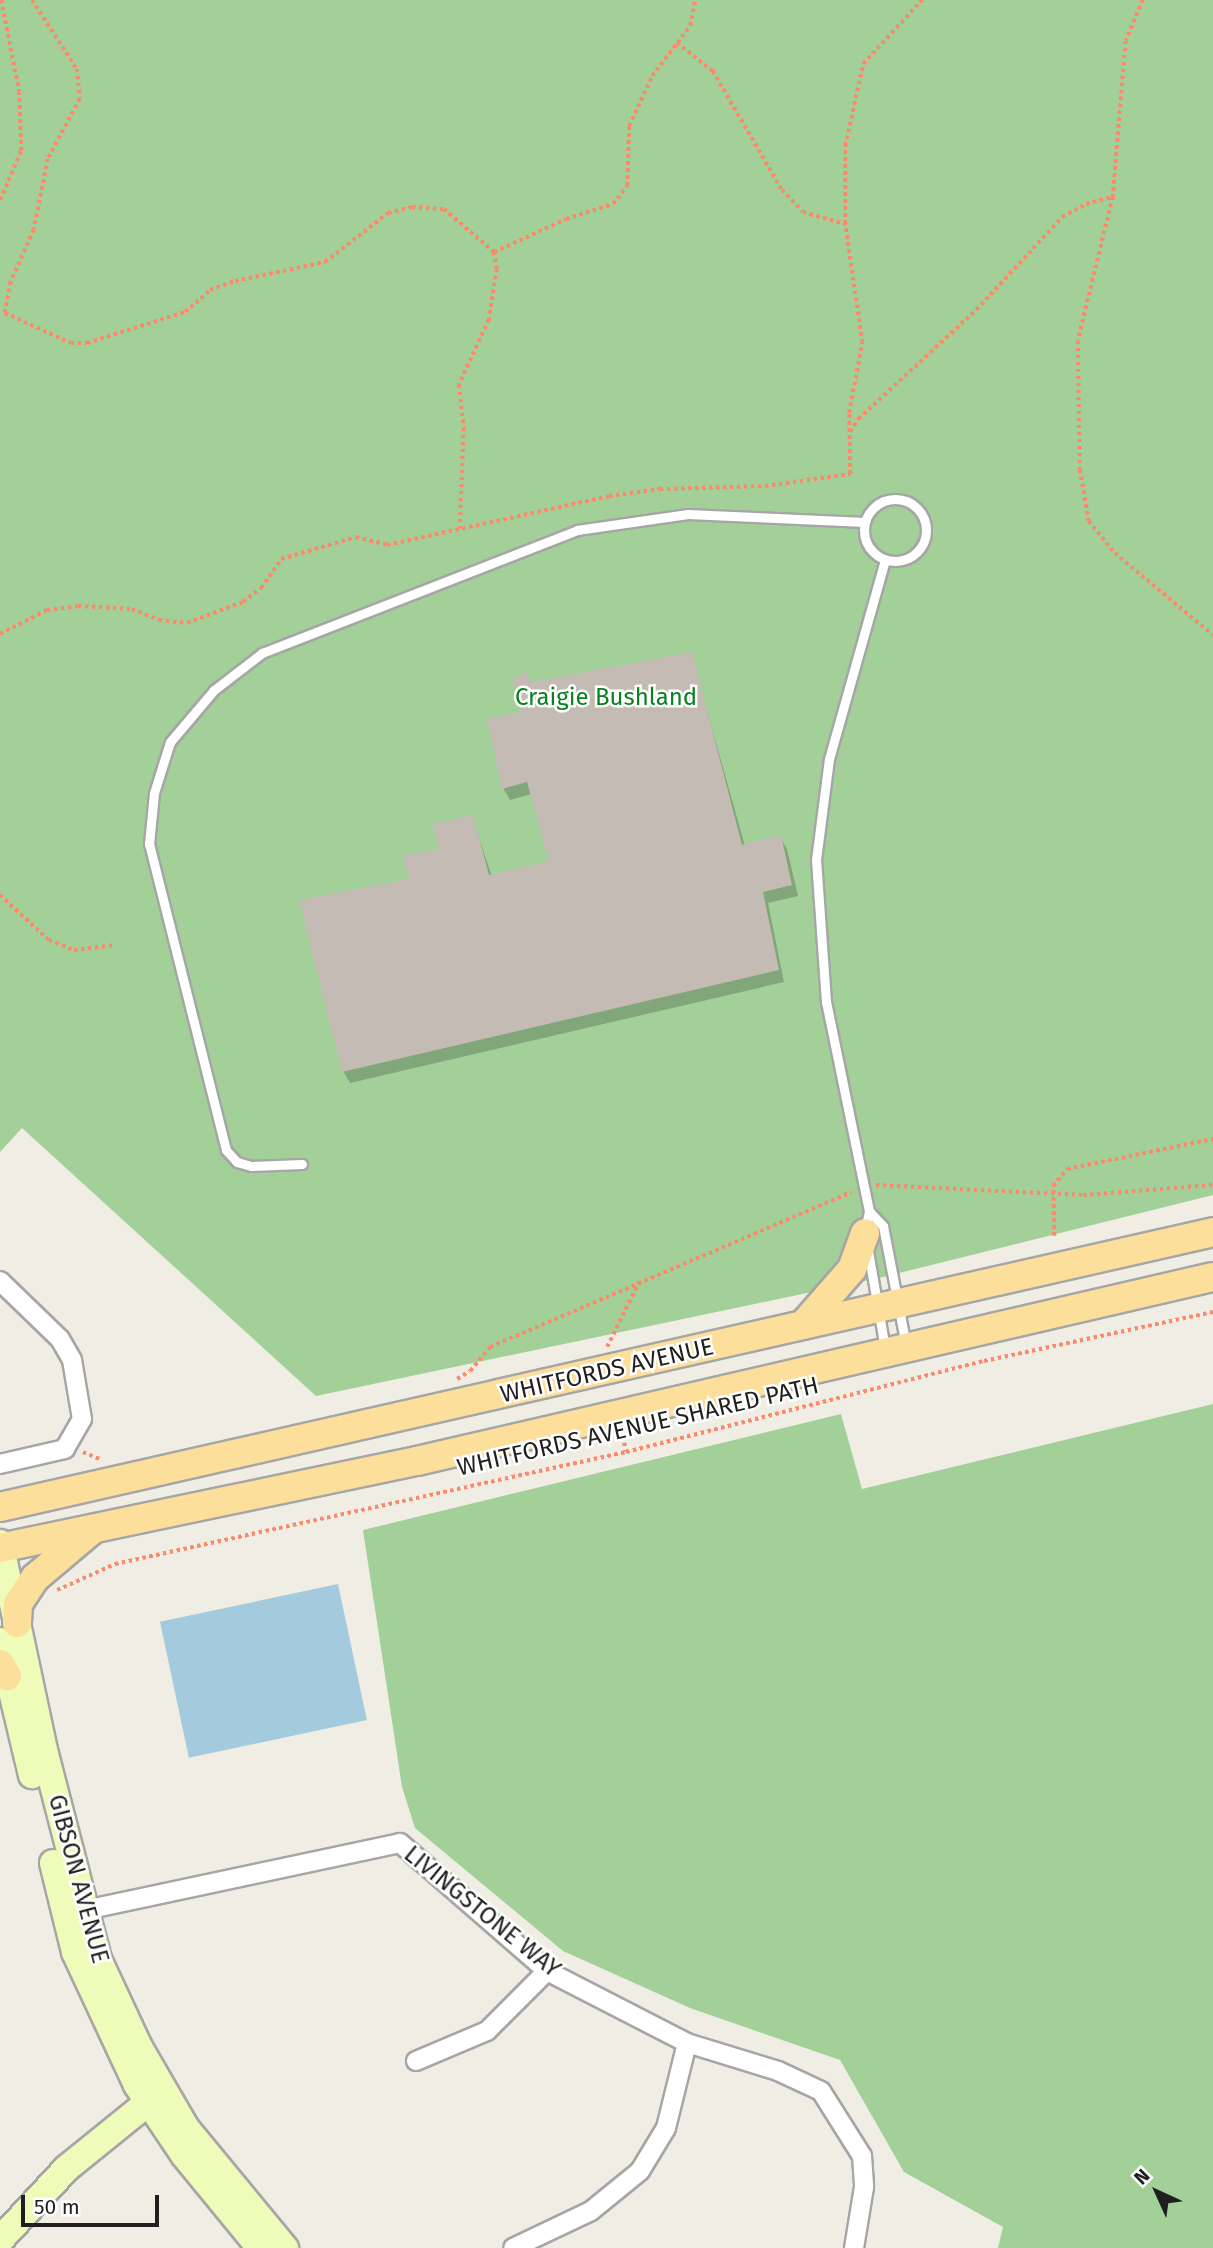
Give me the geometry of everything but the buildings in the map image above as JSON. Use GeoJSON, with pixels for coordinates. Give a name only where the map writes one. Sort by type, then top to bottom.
{"type":"FeatureCollection","features":[{"type":"Feature","properties":{"kind":"main road"},"geometry":{"type":"LineString","coordinates":[[803,1325],[852,1269],[867,1222]]}},
{"type":"Feature","properties":{"kind":"main road","name":"WHITFORDS AVENUE"},"geometry":{"type":"LineString","coordinates":[[0,1507],[1213,1232]]}},
{"type":"Feature","properties":{"kind":"main road","name":"WHITFORDS AVENUE"},"geometry":{"type":"LineString","coordinates":[[0,1547],[416,1461],[1213,1277]]}},
{"type":"Feature","properties":{"kind":"main road"},"geometry":{"type":"LineString","coordinates":[[8,1632],[18,1604],[35,1578],[98,1525]]}},
{"type":"Feature","properties":{"kind":"main road","name":"GIBSON AVENUE"},"geometry":{"type":"LineString","coordinates":[[0,1547],[8,1632],[76,1912],[78,1960],[150,2087],[184,2155],[260,2248]]}},
{"type":"Feature","properties":{"kind":"main road","name":"GIBSON AVENUE"},"geometry":{"type":"LineString","coordinates":[[8,1632],[4,1670],[76,1912]]}},
{"type":"Feature","properties":{"kind":"main road"},"geometry":{"type":"LineString","coordinates":[[0,2213],[37,2172],[150,2087]]}},
{"type":"Feature","properties":{"kind":"main road"},"geometry":{"type":"LineString","coordinates":[[0,2240],[48,2185],[150,2087]]}},
{"type":"Feature","properties":{"kind":"main road","name":"GIBSON AVENUE"},"geometry":{"type":"LineString","coordinates":[[150,2087],[285,2248]]}},
{"type":"Feature","properties":{"kind":"street"},"geometry":{"type":"LineString","coordinates":[[0,1281],[39,1315],[72,1360],[82,1419],[67,1447],[0,1464]]}},
{"type":"Feature","properties":{"kind":"street","name":"LIVINGSTONE WAY"},"geometry":{"type":"LineString","coordinates":[[76,1912],[400,1843],[547,1971],[687,2043],[778,2071],[821,2091],[862,2156],[864,2186],[854,2248]]}},
{"type":"Feature","properties":{"kind":"street"},"geometry":{"type":"LineString","coordinates":[[416,2061],[487,2031],[547,1971]]}},
{"type":"Feature","properties":{"kind":"street"},"geometry":{"type":"LineString","coordinates":[[513,2248],[591,2211],[640,2171],[666,2129],[687,2043]]}},
{"type":"Feature","properties":{"kind":"lane"},"geometry":{"type":"LineString","coordinates":[[896,499],[919,511],[925,523],[920,548],[898,561],[885,560],[867,545],[865,522],[883,502],[896,499]]}},
{"type":"Feature","properties":{"kind":"lane"},"geometry":{"type":"LineString","coordinates":[[302,1164],[251,1166],[237,1163],[226,1150],[149,844],[154,793],[170,742],[214,690],[262,653],[577,530],[688,514],[865,522]]}},
{"type":"Feature","properties":{"kind":"lane"},"geometry":{"type":"LineString","coordinates":[[885,560],[829,759],[816,860],[826,1002],[864,1189],[867,1222],[896,1350]]}},
{"type":"Feature","properties":{"kind":"lane"},"geometry":{"type":"LineString","coordinates":[[867,1222],[883,1226],[888,1307],[896,1350]]}},
{"type":"Feature","properties":{"kind":"path"},"geometry":{"type":"LineString","coordinates":[[0,200],[21,151],[19,93],[1,0]]}},
{"type":"Feature","properties":{"kind":"path"},"geometry":{"type":"LineString","coordinates":[[32,0],[77,69],[80,91],[48,159],[34,230],[11,282],[5,313],[16,320],[39,325],[71,343],[87,343],[185,312],[210,290],[235,281],[325,262],[387,213],[412,206],[444,209],[494,253],[497,286],[489,320],[459,385],[464,428],[460,529]]}},
{"type":"Feature","properties":{"kind":"path"},"geometry":{"type":"LineString","coordinates":[[494,253],[566,219],[613,204],[627,186],[629,126],[652,76],[690,26],[695,0]]}},
{"type":"Feature","properties":{"kind":"path"},"geometry":{"type":"LineString","coordinates":[[0,634],[47,610],[78,606],[132,609],[159,620],[187,623],[243,602],[261,588],[281,559],[356,537],[387,545],[609,496],[660,489],[765,486],[850,474],[849,434],[862,343],[845,224],[845,146],[863,64],[922,0]]}},
{"type":"Feature","properties":{"kind":"path"},"geometry":{"type":"LineString","coordinates":[[1143,0],[1126,41],[1113,197],[1078,341],[1080,470],[1089,521],[1115,553],[1213,635]]}},
{"type":"Feature","properties":{"kind":"path"},"geometry":{"type":"LineString","coordinates":[[677,43],[713,71],[782,190],[803,212],[845,224]]}},
{"type":"Feature","properties":{"kind":"path"},"geometry":{"type":"LineString","coordinates":[[849,434],[858,419],[976,310],[1062,217],[1086,204],[1113,197]]}},
{"type":"Feature","properties":{"kind":"path"},"geometry":{"type":"LineString","coordinates":[[0,895],[49,940],[74,950],[116,945]]}},
{"type":"Feature","properties":{"kind":"path"},"geometry":{"type":"LineString","coordinates":[[1054,1236],[1053,1186],[1067,1169],[1213,1139]]}},
{"type":"Feature","properties":{"kind":"path"},"geometry":{"type":"LineString","coordinates":[[453,1381],[470,1371],[490,1347],[839,1195],[864,1189],[901,1186],[1054,1194],[1213,1185]]}},
{"type":"Feature","properties":{"kind":"path"},"geometry":{"type":"LineString","coordinates":[[606,1348],[639,1282]]}},
{"type":"Feature","properties":{"kind":"path","name":"WHITFORDS AVENUE SHARED PATH"},"geometry":{"type":"LineString","coordinates":[[49,1593],[115,1564],[626,1452],[984,1361],[1213,1312]]}},
{"type":"Feature","properties":{"kind":"path"},"geometry":{"type":"LineString","coordinates":[[67,1447],[102,1460],[112,1458]]}},
{"type":"Feature","properties":{"kind":"green space","name":"Craigie Bushland"},"geometry":{"type":"Polygon","coordinates":[[[0,0],[1213,0],[1213,1195],[883,1277],[316,1396],[22,1128],[0,1152],[0,0]]]}},
{"type":"Feature","properties":{"kind":"green space"},"geometry":{"type":"Polygon","coordinates":[[[1213,1404],[1213,2248],[998,2248],[1003,2227],[904,2172],[840,2060],[690,2008],[563,1951],[415,1828],[402,1787],[363,1530],[841,1414],[862,1489],[1213,1404]]]}},
{"type":"Feature","properties":{"kind":"water"},"geometry":{"type":"Polygon","coordinates":[[[338,1584],[367,1720],[189,1758],[160,1622],[338,1584]]]}}]}
